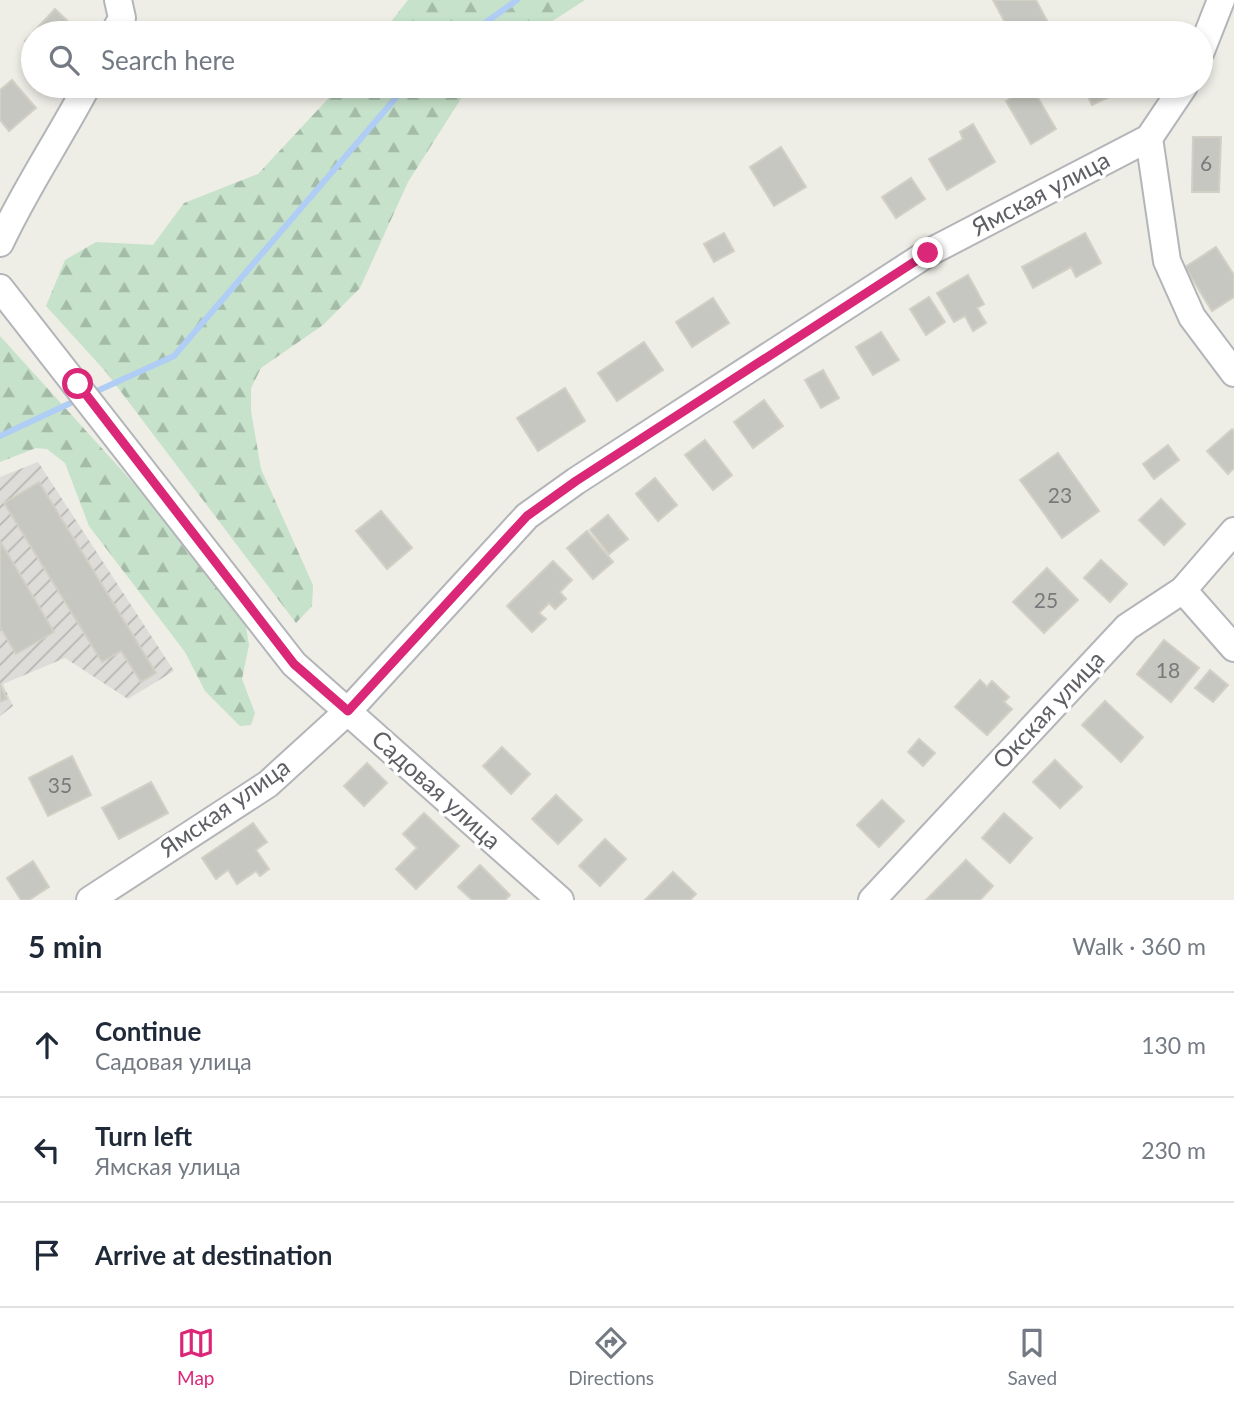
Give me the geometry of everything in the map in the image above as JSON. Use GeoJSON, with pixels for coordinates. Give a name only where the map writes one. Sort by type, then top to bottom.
{"type":"FeatureCollection","features":[{"type":"Feature","properties":{"kind":"street"},"geometry":{"type":"LineString","coordinates":[[118,0],[120,21]]}},
{"type":"Feature","properties":{"kind":"street"},"geometry":{"type":"LineString","coordinates":[[1213,21],[1221,0]]}},
{"type":"Feature","properties":{"kind":"street"},"geometry":{"type":"LineString","coordinates":[[0,243],[17,207],[81,98]]}},
{"type":"Feature","properties":{"kind":"street","name":"Ямская улица"},"geometry":{"type":"LineString","coordinates":[[90,900],[268,784],[348,711],[527,516],[587,474],[928,253],[1149,138],[1176,98]]}},
{"type":"Feature","properties":{"kind":"street"},"geometry":{"type":"LineString","coordinates":[[1149,138],[1167,261],[1192,317],[1234,373]]}},
{"type":"Feature","properties":{"kind":"street","name":"Садовая улица"},"geometry":{"type":"LineString","coordinates":[[0,288],[78,384],[294,664],[560,900]]}},
{"type":"Feature","properties":{"kind":"street","name":"Окская улица"},"geometry":{"type":"LineString","coordinates":[[872,900],[1127,627],[1183,590],[1234,531]]}},
{"type":"Feature","properties":{"kind":"street"},"geometry":{"type":"LineString","coordinates":[[1183,590],[1234,648]]}},
{"type":"Feature","properties":{"kind":"shaded area"},"geometry":{"type":"Polygon","coordinates":[[[38,462],[174,671],[128,699],[65,658],[3,684],[13,706],[0,716],[0,477],[38,462]]]}},
{"type":"Feature","properties":{"kind":"green space"},"geometry":{"type":"Polygon","coordinates":[[[408,0],[585,0],[553,21],[391,21],[408,0]]]}},
{"type":"Feature","properties":{"kind":"green space"},"geometry":{"type":"Polygon","coordinates":[[[329,98],[461,98],[408,182],[360,288],[323,325],[261,368],[251,388],[251,411],[261,469],[313,585],[312,606],[296,623],[106,372],[46,306],[65,260],[96,242],[153,245],[184,203],[258,174],[329,98]]]}},
{"type":"Feature","properties":{"kind":"green space"},"geometry":{"type":"Polygon","coordinates":[[[0,336],[242,603],[249,645],[242,679],[255,713],[251,725],[240,726],[205,691],[185,652],[89,526],[65,463],[47,449],[36,448],[0,462],[0,336]]]}},
{"type":"Feature","properties":{"kind":"building"},"geometry":{"type":"Polygon","coordinates":[[[993,0],[1036,0],[1047,21],[1004,21],[993,0]]]}},
{"type":"Feature","properties":{"kind":"building"},"geometry":{"type":"Polygon","coordinates":[[[55,9],[68,21],[44,21],[55,9]]]}},
{"type":"Feature","properties":{"kind":"building"},"geometry":{"type":"Polygon","coordinates":[[[12,80],[21,90],[21,98],[27,98],[36,108],[9,131],[0,120],[0,90],[12,80]]]}},
{"type":"Feature","properties":{"kind":"building"},"geometry":{"type":"Polygon","coordinates":[[[1011,98],[1038,98],[1056,129],[1031,144],[1006,101],[1011,98]]]}},
{"type":"Feature","properties":{"kind":"building"},"geometry":{"type":"Polygon","coordinates":[[[1089,98],[1107,98],[1092,105],[1089,98]]]}},
{"type":"Feature","properties":{"kind":"building"},"geometry":{"type":"Polygon","coordinates":[[[973,124],[995,162],[947,190],[929,159],[963,139],[960,132],[973,124]]]}},
{"type":"Feature","properties":{"kind":"building"},"geometry":{"type":"Polygon","coordinates":[[[1193,137],[1221,137],[1219,192],[1192,192],[1193,137]]]}},
{"type":"Feature","properties":{"kind":"building"},"geometry":{"type":"Polygon","coordinates":[[[781,147],[806,187],[774,206],[750,167],[781,147]]]}},
{"type":"Feature","properties":{"kind":"building"},"geometry":{"type":"Polygon","coordinates":[[[911,178],[925,199],[896,218],[882,197],[911,178]]]}},
{"type":"Feature","properties":{"kind":"building"},"geometry":{"type":"Polygon","coordinates":[[[724,233],[734,251],[714,262],[704,244],[724,233]]]}},
{"type":"Feature","properties":{"kind":"building"},"geometry":{"type":"Polygon","coordinates":[[[1085,233],[1101,263],[1076,277],[1071,267],[1033,288],[1022,267],[1085,233]]]}},
{"type":"Feature","properties":{"kind":"building"},"geometry":{"type":"Polygon","coordinates":[[[1216,247],[1234,275],[1234,297],[1212,311],[1185,267],[1216,247]]]}},
{"type":"Feature","properties":{"kind":"building"},"geometry":{"type":"Polygon","coordinates":[[[968,275],[984,304],[977,308],[986,323],[973,331],[965,316],[954,322],[937,293],[968,275]]]}},
{"type":"Feature","properties":{"kind":"building"},"geometry":{"type":"Polygon","coordinates":[[[929,297],[945,322],[926,335],[910,309],[929,297]]]}},
{"type":"Feature","properties":{"kind":"building"},"geometry":{"type":"Polygon","coordinates":[[[713,298],[729,323],[692,347],[676,322],[713,298]]]}},
{"type":"Feature","properties":{"kind":"building"},"geometry":{"type":"Polygon","coordinates":[[[881,332],[899,360],[873,375],[856,347],[881,332]]]}},
{"type":"Feature","properties":{"kind":"building"},"geometry":{"type":"Polygon","coordinates":[[[644,342],[663,370],[617,401],[598,373],[644,342]]]}},
{"type":"Feature","properties":{"kind":"building"},"geometry":{"type":"Polygon","coordinates":[[[823,370],[839,398],[821,408],[805,380],[823,370]]]}},
{"type":"Feature","properties":{"kind":"building"},"geometry":{"type":"Polygon","coordinates":[[[565,388],[585,421],[538,451],[517,418],[565,388]]]}},
{"type":"Feature","properties":{"kind":"building"},"geometry":{"type":"Polygon","coordinates":[[[764,400],[783,426],[753,448],[734,422],[764,400]]]}},
{"type":"Feature","properties":{"kind":"building"},"geometry":{"type":"Polygon","coordinates":[[[1232,429],[1234,468],[1228,474],[1207,451],[1232,429]]]}},
{"type":"Feature","properties":{"kind":"building"},"geometry":{"type":"Polygon","coordinates":[[[705,440],[732,475],[713,490],[685,455],[705,440]]]}},
{"type":"Feature","properties":{"kind":"building"},"geometry":{"type":"Polygon","coordinates":[[[1168,445],[1179,460],[1154,479],[1143,464],[1168,445]]]}},
{"type":"Feature","properties":{"kind":"building"},"geometry":{"type":"Polygon","coordinates":[[[1058,453],[1099,511],[1062,538],[1020,480],[1058,453]]]}},
{"type":"Feature","properties":{"kind":"building"},"geometry":{"type":"Polygon","coordinates":[[[655,478],[677,505],[658,521],[636,494],[655,478]]]}},
{"type":"Feature","properties":{"kind":"building"},"geometry":{"type":"Polygon","coordinates":[[[39,482],[156,673],[141,682],[121,651],[102,662],[4,503],[39,482]]]}},
{"type":"Feature","properties":{"kind":"building"},"geometry":{"type":"Polygon","coordinates":[[[1161,499],[1185,524],[1164,545],[1139,520],[1161,499]]]}},
{"type":"Feature","properties":{"kind":"building"},"geometry":{"type":"Polygon","coordinates":[[[381,511],[412,548],[387,569],[356,531],[381,511]]]}},
{"type":"Feature","properties":{"kind":"building"},"geometry":{"type":"Polygon","coordinates":[[[608,515],[628,539],[609,554],[590,530],[608,515]]]}},
{"type":"Feature","properties":{"kind":"building"},"geometry":{"type":"Polygon","coordinates":[[[587,531],[613,562],[593,579],[567,548],[587,531]]]}},
{"type":"Feature","properties":{"kind":"building"},"geometry":{"type":"Polygon","coordinates":[[[0,541],[54,632],[16,654],[0,627],[0,541]]]}},
{"type":"Feature","properties":{"kind":"building"},"geometry":{"type":"Polygon","coordinates":[[[1101,560],[1127,584],[1110,602],[1084,578],[1101,560]]]}},
{"type":"Feature","properties":{"kind":"building"},"geometry":{"type":"Polygon","coordinates":[[[553,561],[572,580],[560,592],[566,599],[555,609],[549,603],[539,613],[546,619],[532,632],[507,606],[553,561]]]}},
{"type":"Feature","properties":{"kind":"building"},"geometry":{"type":"Polygon","coordinates":[[[1047,568],[1078,600],[1044,633],[1013,602],[1047,568]]]}},
{"type":"Feature","properties":{"kind":"building"},"geometry":{"type":"Polygon","coordinates":[[[1164,640],[1199,668],[1171,702],[1137,674],[1164,640]]]}},
{"type":"Feature","properties":{"kind":"building"},"geometry":{"type":"Polygon","coordinates":[[[1210,670],[1228,685],[1213,702],[1195,688],[1210,670]]]}},
{"type":"Feature","properties":{"kind":"building"},"geometry":{"type":"Polygon","coordinates":[[[980,680],[987,687],[992,681],[1009,697],[1004,702],[1012,709],[987,735],[955,707],[980,680]]]}},
{"type":"Feature","properties":{"kind":"building"},"geometry":{"type":"Polygon","coordinates":[[[0,684],[7,699],[0,702],[0,684]]]}},
{"type":"Feature","properties":{"kind":"building"},"geometry":{"type":"Polygon","coordinates":[[[1105,701],[1143,737],[1121,762],[1082,725],[1105,701]]]}},
{"type":"Feature","properties":{"kind":"building"},"geometry":{"type":"Polygon","coordinates":[[[919,739],[935,753],[923,766],[908,752],[919,739]]]}},
{"type":"Feature","properties":{"kind":"building"},"geometry":{"type":"Polygon","coordinates":[[[502,747],[530,774],[511,794],[483,766],[502,747]]]}},
{"type":"Feature","properties":{"kind":"building"},"geometry":{"type":"Polygon","coordinates":[[[72,756],[91,795],[48,816],[29,778],[72,756]]]}},
{"type":"Feature","properties":{"kind":"building"},"geometry":{"type":"Polygon","coordinates":[[[1055,760],[1082,787],[1060,808],[1033,782],[1055,760]]]}},
{"type":"Feature","properties":{"kind":"building"},"geometry":{"type":"Polygon","coordinates":[[[367,763],[387,783],[364,806],[344,786],[367,763]]]}},
{"type":"Feature","properties":{"kind":"building"},"geometry":{"type":"Polygon","coordinates":[[[151,782],[168,813],[119,839],[102,808],[151,782]]]}},
{"type":"Feature","properties":{"kind":"building"},"geometry":{"type":"Polygon","coordinates":[[[556,795],[582,820],[558,844],[532,819],[556,795]]]}},
{"type":"Feature","properties":{"kind":"building"},"geometry":{"type":"Polygon","coordinates":[[[882,800],[904,821],[879,847],[857,825],[882,800]]]}},
{"type":"Feature","properties":{"kind":"building"},"geometry":{"type":"Polygon","coordinates":[[[424,813],[459,846],[416,889],[396,869],[417,848],[403,834],[424,813]]]}},
{"type":"Feature","properties":{"kind":"building"},"geometry":{"type":"Polygon","coordinates":[[[1004,813],[1032,838],[1010,863],[982,838],[1004,813]]]}},
{"type":"Feature","properties":{"kind":"building"},"geometry":{"type":"Polygon","coordinates":[[[253,823],[267,842],[256,850],[269,869],[260,876],[256,871],[237,884],[228,870],[216,879],[202,858],[253,823]]]}},
{"type":"Feature","properties":{"kind":"building"},"geometry":{"type":"Polygon","coordinates":[[[605,839],[626,859],[600,886],[579,866],[605,839]]]}},
{"type":"Feature","properties":{"kind":"building"},"geometry":{"type":"Polygon","coordinates":[[[966,860],[993,886],[980,900],[926,900],[966,860]]]}},
{"type":"Feature","properties":{"kind":"building"},"geometry":{"type":"Polygon","coordinates":[[[33,861],[49,887],[29,900],[21,900],[7,878],[33,861]]]}},
{"type":"Feature","properties":{"kind":"building"},"geometry":{"type":"Polygon","coordinates":[[[480,865],[510,895],[505,900],[472,900],[458,887],[480,865]]]}},
{"type":"Feature","properties":{"kind":"building"},"geometry":{"type":"Polygon","coordinates":[[[673,872],[696,894],[690,900],[645,900],[673,872]]]}},
{"type":"Feature","properties":{"kind":"waterway"},"geometry":{"type":"LineString","coordinates":[[488,21],[517,0]]}},
{"type":"Feature","properties":{"kind":"waterway"},"geometry":{"type":"LineString","coordinates":[[97,391],[174,356],[396,98]]}},
{"type":"Feature","properties":{"kind":"waterway"},"geometry":{"type":"LineString","coordinates":[[0,436],[77,400]]}},
{"type":"Feature","properties":{"kind":"route"},"geometry":{"type":"LineString","coordinates":[[78,384],[294,664],[348,711],[527,516],[576,481],[928,253]]}}]}
